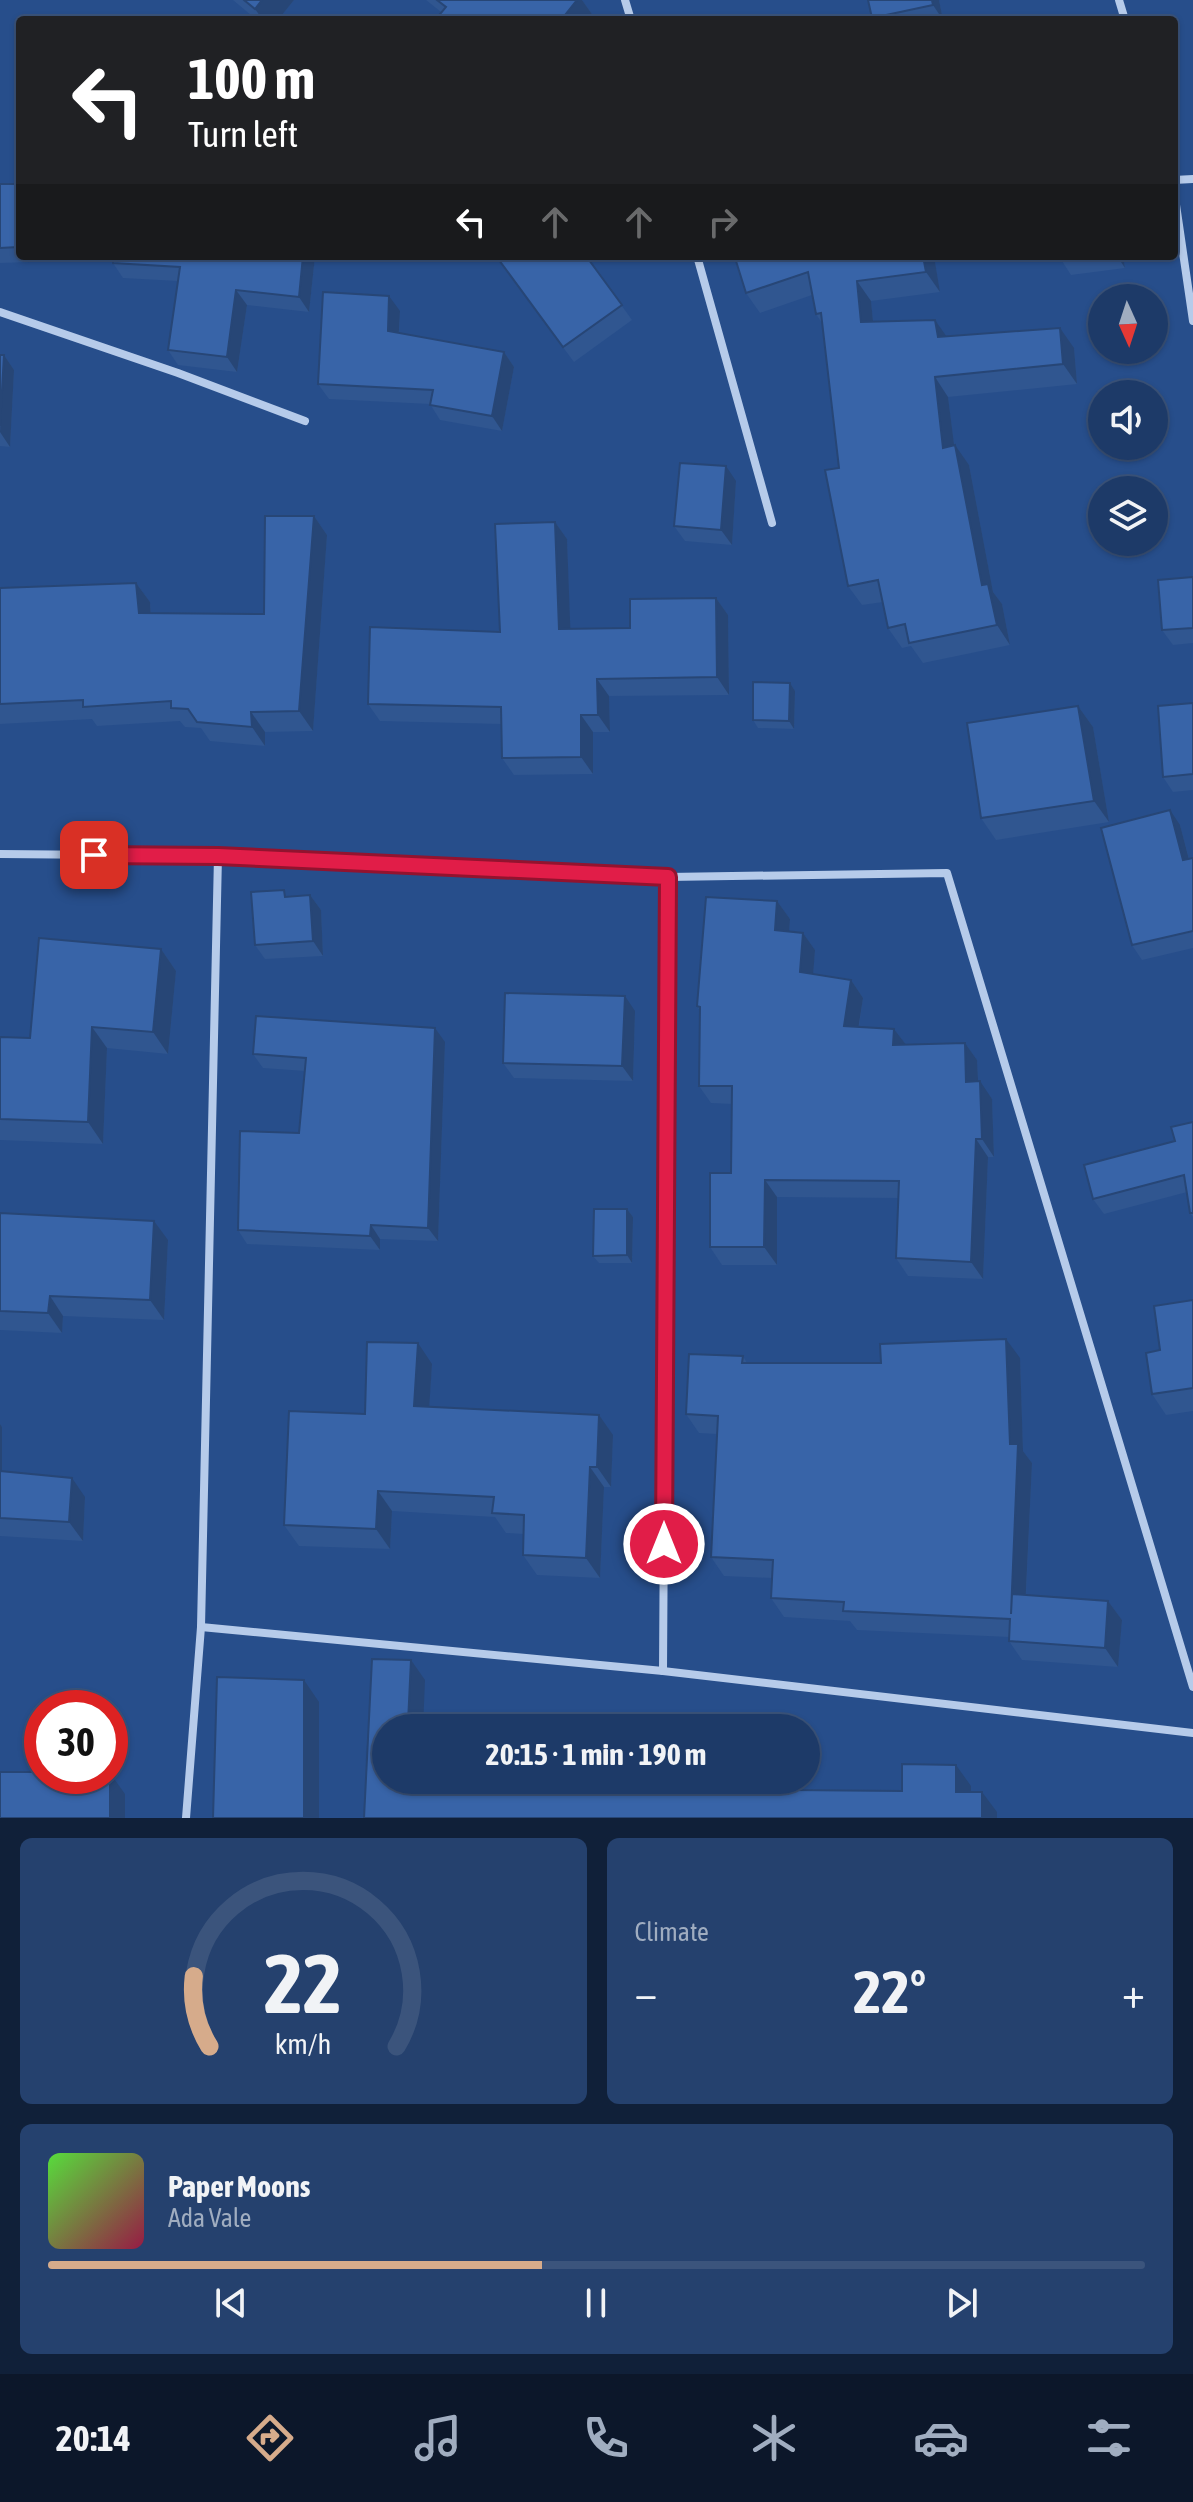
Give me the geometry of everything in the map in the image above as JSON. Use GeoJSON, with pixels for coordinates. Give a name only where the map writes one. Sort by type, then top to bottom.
{"type":"FeatureCollection","features":[{"type":"Feature","properties":{"kind":"street"},"geometry":{"type":"LineString","coordinates":[[1178,218],[1193,321]]}},
{"type":"Feature","properties":{"kind":"street"},"geometry":{"type":"LineString","coordinates":[[698,260],[772,523]]}},
{"type":"Feature","properties":{"kind":"street"},"geometry":{"type":"LineString","coordinates":[[0,312],[178,373],[305,421]]}},
{"type":"Feature","properties":{"kind":"street"},"geometry":{"type":"LineString","coordinates":[[0,854],[218,856],[668,877],[947,873],[1193,1687]]}},
{"type":"Feature","properties":{"kind":"street"},"geometry":{"type":"LineString","coordinates":[[186,1818],[201,1627],[218,856]]}},
{"type":"Feature","properties":{"kind":"street"},"geometry":{"type":"LineString","coordinates":[[663,1671],[668,877]]}},
{"type":"Feature","properties":{"kind":"street"},"geometry":{"type":"LineString","coordinates":[[201,1627],[663,1671],[1193,1733]]}},
{"type":"Feature","properties":{"kind":"building"},"geometry":{"type":"Polygon","coordinates":[[[244,0],[262,0],[255,9],[244,0]]]}},
{"type":"Feature","properties":{"kind":"building"},"geometry":{"type":"Polygon","coordinates":[[[437,0],[577,0],[564,16],[438,16],[446,7],[437,0]]]}},
{"type":"Feature","properties":{"kind":"building"},"geometry":{"type":"Polygon","coordinates":[[[868,0],[932,0],[933,5],[872,16],[868,0]]]}},
{"type":"Feature","properties":{"kind":"building"},"geometry":{"type":"Polygon","coordinates":[[[0,184],[16,184],[16,247],[0,248],[0,184]]]}},
{"type":"Feature","properties":{"kind":"building"},"geometry":{"type":"Polygon","coordinates":[[[113,260],[303,260],[299,297],[236,290],[227,357],[168,350],[180,267],[113,263],[113,260]]]}},
{"type":"Feature","properties":{"kind":"building"},"geometry":{"type":"Polygon","coordinates":[[[499,260],[589,260],[622,305],[563,347],[499,260]]]}},
{"type":"Feature","properties":{"kind":"building"},"geometry":{"type":"Polygon","coordinates":[[[924,260],[926,272],[857,281],[861,322],[935,320],[938,337],[1060,328],[1063,364],[935,377],[943,448],[955,445],[982,585],[988,584],[997,625],[909,643],[905,624],[888,628],[878,580],[848,586],[825,470],[839,468],[821,313],[816,314],[808,272],[746,293],[736,261],[924,260]]]}},
{"type":"Feature","properties":{"kind":"building"},"geometry":{"type":"Polygon","coordinates":[[[323,292],[389,296],[388,331],[504,352],[492,416],[430,405],[433,390],[318,384],[323,292]]]}},
{"type":"Feature","properties":{"kind":"building"},"geometry":{"type":"Polygon","coordinates":[[[0,355],[4,355],[0,426],[0,355]]]}},
{"type":"Feature","properties":{"kind":"building"},"geometry":{"type":"Polygon","coordinates":[[[680,463],[726,466],[721,530],[674,526],[680,463]]]}},
{"type":"Feature","properties":{"kind":"building"},"geometry":{"type":"Polygon","coordinates":[[[265,516],[314,516],[299,711],[251,712],[252,727],[197,722],[188,709],[171,708],[171,701],[83,707],[83,700],[0,704],[0,588],[136,583],[139,613],[264,614],[265,516]]]}},
{"type":"Feature","properties":{"kind":"building"},"geometry":{"type":"Polygon","coordinates":[[[555,522],[559,629],[630,628],[630,599],[716,598],[717,677],[597,679],[598,715],[581,715],[581,757],[502,758],[501,707],[368,704],[370,627],[500,632],[495,524],[555,522]]]}},
{"type":"Feature","properties":{"kind":"building"},"geometry":{"type":"Polygon","coordinates":[[[1193,577],[1193,628],[1162,630],[1158,580],[1193,577]]]}},
{"type":"Feature","properties":{"kind":"building"},"geometry":{"type":"Polygon","coordinates":[[[753,682],[790,683],[789,721],[753,720],[753,682]]]}},
{"type":"Feature","properties":{"kind":"building"},"geometry":{"type":"Polygon","coordinates":[[[1193,703],[1193,774],[1163,777],[1158,706],[1193,703]]]}},
{"type":"Feature","properties":{"kind":"building"},"geometry":{"type":"Polygon","coordinates":[[[1078,706],[1094,801],[981,818],[967,723],[1078,706]]]}},
{"type":"Feature","properties":{"kind":"building"},"geometry":{"type":"Polygon","coordinates":[[[1170,810],[1183,860],[1193,858],[1193,931],[1132,945],[1101,828],[1170,810]]]}},
{"type":"Feature","properties":{"kind":"building"},"geometry":{"type":"Polygon","coordinates":[[[284,890],[285,897],[310,895],[313,941],[255,945],[251,892],[284,890]]]}},
{"type":"Feature","properties":{"kind":"building"},"geometry":{"type":"Polygon","coordinates":[[[706,897],[777,901],[775,930],[803,933],[800,972],[851,980],[844,1026],[894,1029],[893,1045],[965,1043],[966,1082],[980,1081],[982,1139],[976,1139],[971,1262],[896,1258],[899,1181],[765,1180],[764,1247],[710,1247],[710,1173],[731,1173],[732,1086],[699,1086],[700,1007],[697,1006],[706,897]]]}},
{"type":"Feature","properties":{"kind":"building"},"geometry":{"type":"Polygon","coordinates":[[[39,938],[161,949],[153,1032],[92,1027],[88,1122],[0,1119],[0,1037],[30,1038],[39,938]]]}},
{"type":"Feature","properties":{"kind":"building"},"geometry":{"type":"Polygon","coordinates":[[[505,993],[625,996],[622,1066],[503,1063],[505,993]]]}},
{"type":"Feature","properties":{"kind":"building"},"geometry":{"type":"Polygon","coordinates":[[[256,1016],[435,1028],[428,1228],[371,1225],[370,1236],[238,1230],[240,1131],[299,1133],[306,1058],[253,1054],[256,1016]]]}},
{"type":"Feature","properties":{"kind":"building"},"geometry":{"type":"Polygon","coordinates":[[[1193,1122],[1193,1213],[1190,1213],[1184,1175],[1093,1199],[1084,1165],[1175,1141],[1171,1127],[1193,1122]]]}},
{"type":"Feature","properties":{"kind":"building"},"geometry":{"type":"Polygon","coordinates":[[[594,1209],[627,1209],[627,1255],[593,1256],[594,1209]]]}},
{"type":"Feature","properties":{"kind":"building"},"geometry":{"type":"Polygon","coordinates":[[[0,1213],[154,1221],[150,1300],[50,1296],[48,1313],[0,1311],[0,1213]]]}},
{"type":"Feature","properties":{"kind":"building"},"geometry":{"type":"Polygon","coordinates":[[[1193,1300],[1193,1388],[1152,1394],[1146,1353],[1160,1350],[1154,1306],[1193,1300]]]}},
{"type":"Feature","properties":{"kind":"building"},"geometry":{"type":"Polygon","coordinates":[[[1006,1339],[1010,1444],[1018,1444],[1011,1614],[1012,1594],[1108,1601],[1105,1648],[1009,1641],[1010,1619],[843,1611],[844,1602],[771,1598],[773,1560],[711,1557],[718,1416],[686,1414],[689,1354],[743,1356],[742,1363],[881,1363],[880,1344],[1006,1339]]]}},
{"type":"Feature","properties":{"kind":"building"},"geometry":{"type":"Polygon","coordinates":[[[367,1342],[418,1343],[414,1406],[599,1415],[597,1467],[590,1467],[586,1558],[523,1555],[524,1515],[492,1513],[494,1497],[378,1491],[376,1529],[284,1525],[289,1411],[365,1414],[367,1342]]]}},
{"type":"Feature","properties":{"kind":"building"},"geometry":{"type":"Polygon","coordinates":[[[0,1471],[72,1478],[69,1522],[0,1518],[0,1471]]]}},
{"type":"Feature","properties":{"kind":"building"},"geometry":{"type":"Polygon","coordinates":[[[372,1659],[411,1660],[408,1714],[372,1714],[372,1794],[820,1794],[820,1790],[902,1791],[902,1764],[956,1765],[956,1792],[982,1792],[982,1818],[364,1818],[372,1659]]]}},
{"type":"Feature","properties":{"kind":"building"},"geometry":{"type":"Polygon","coordinates":[[[217,1677],[304,1680],[304,1818],[213,1818],[217,1677]]]}},
{"type":"Feature","properties":{"kind":"building"},"geometry":{"type":"Polygon","coordinates":[[[0,1772],[24,1772],[24,1794],[110,1794],[110,1818],[0,1818],[0,1772]]]}},
{"type":"Feature","properties":{"kind":"route"},"geometry":{"type":"LineString","coordinates":[[94,855],[218,856],[668,877],[664,1544]]}}]}
